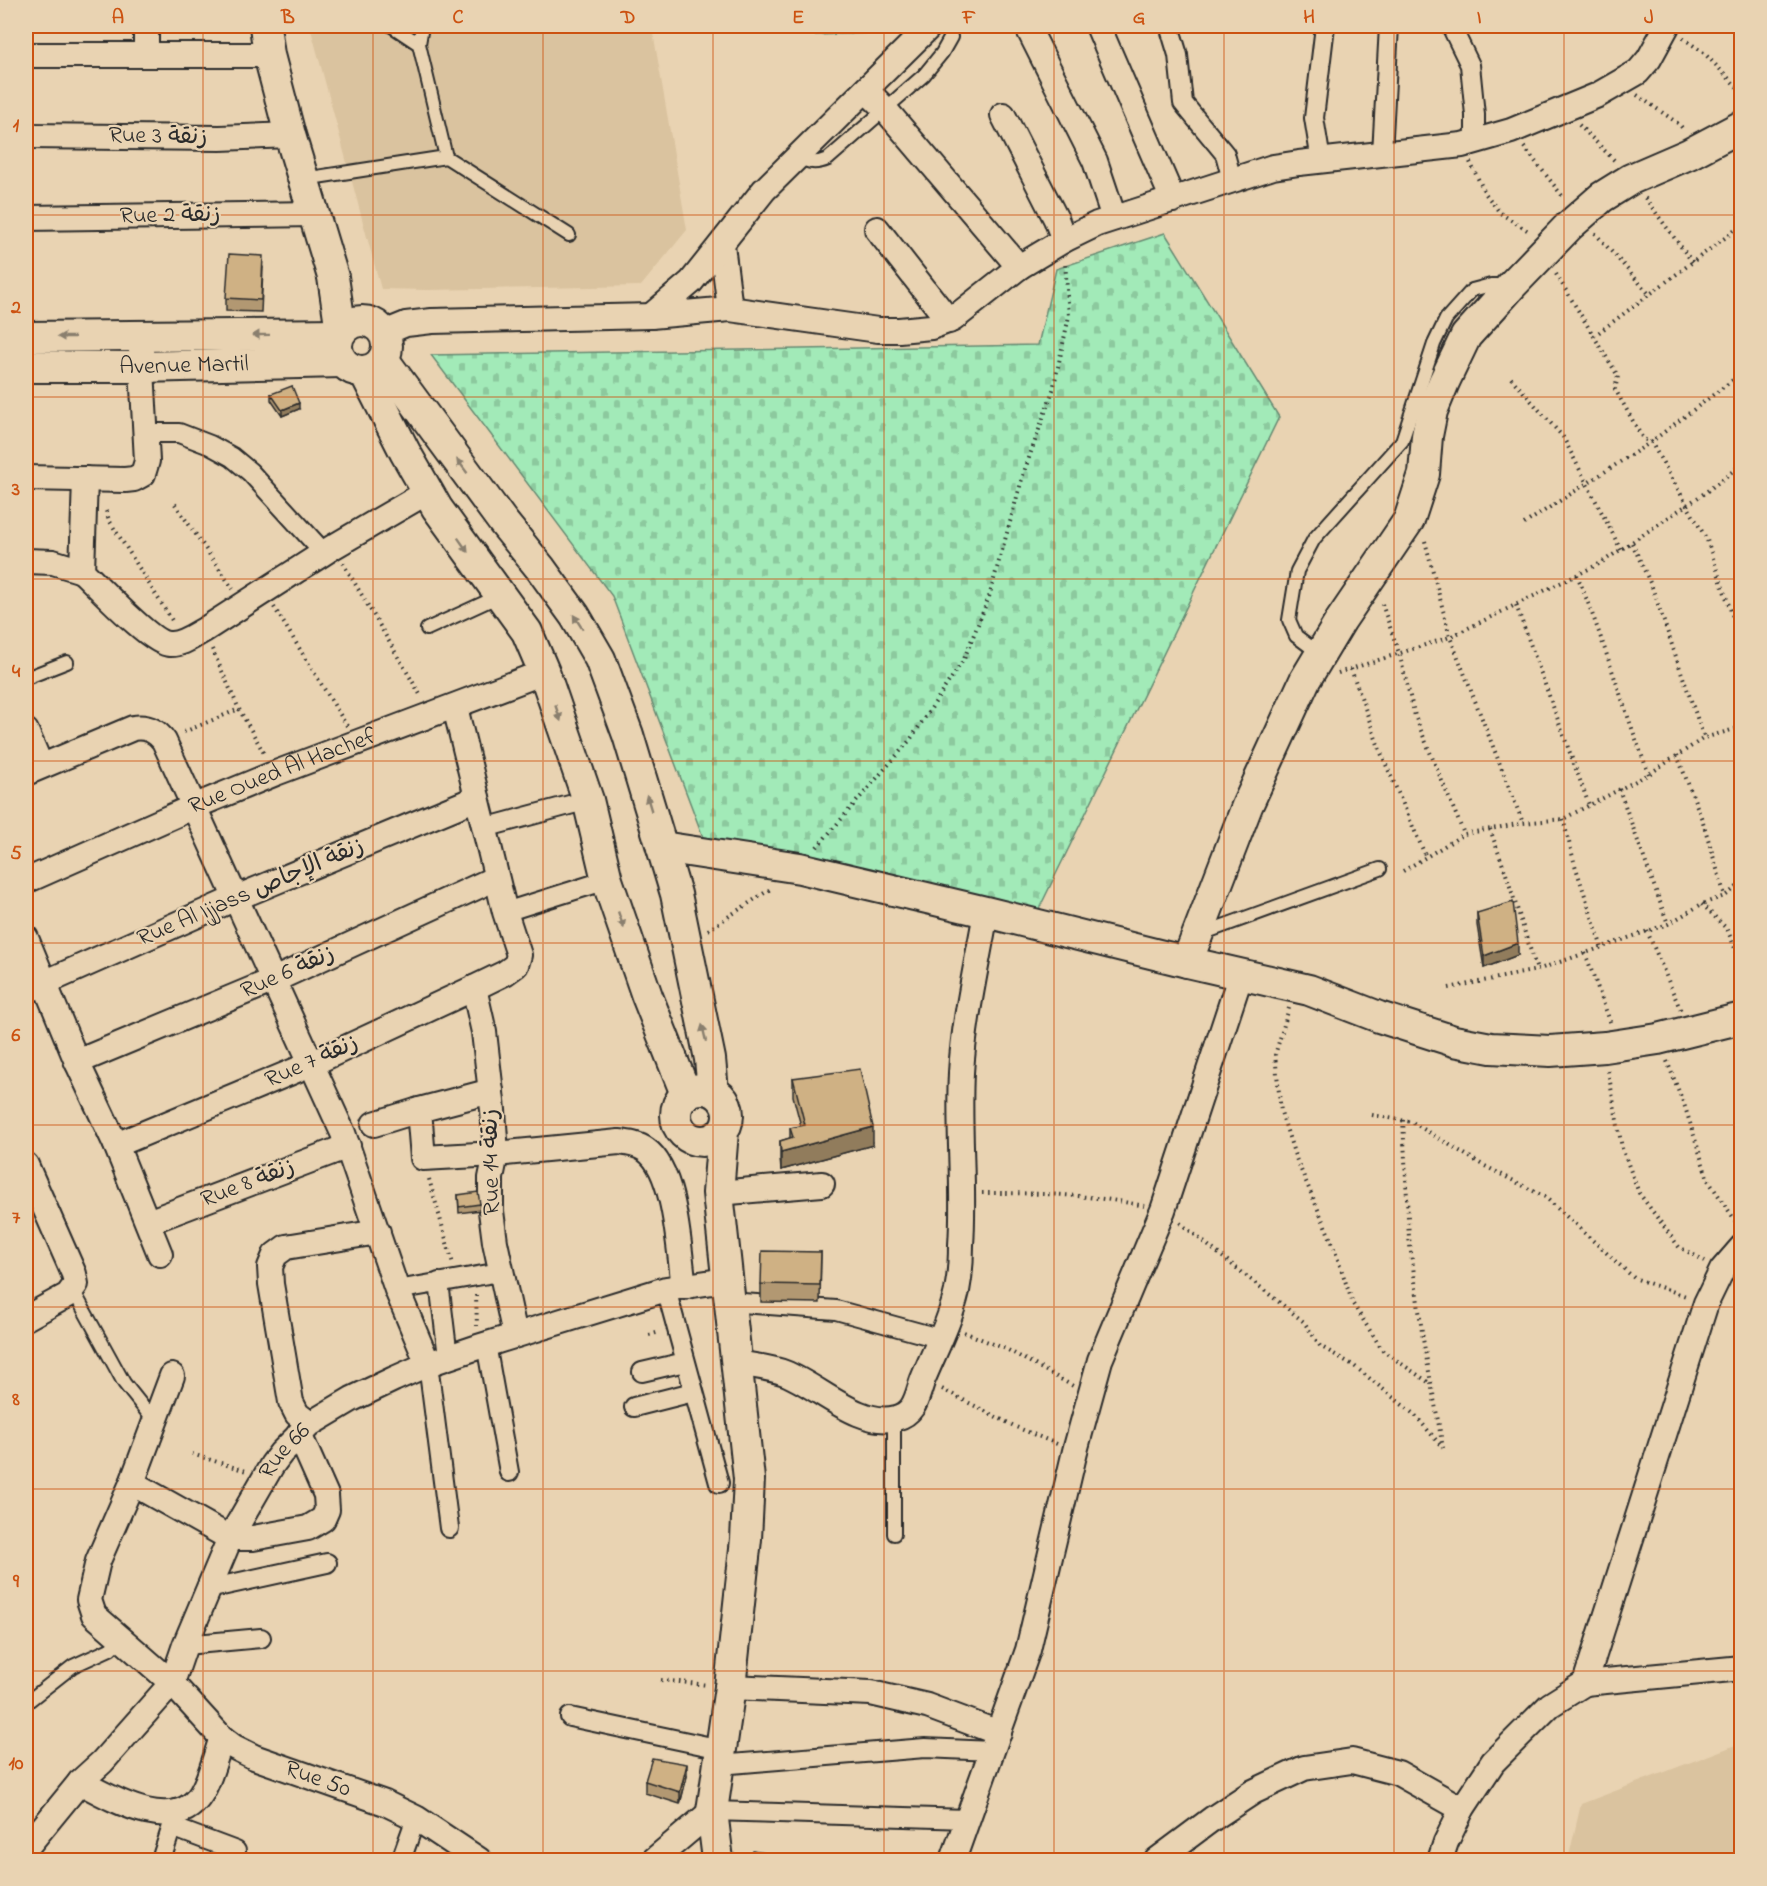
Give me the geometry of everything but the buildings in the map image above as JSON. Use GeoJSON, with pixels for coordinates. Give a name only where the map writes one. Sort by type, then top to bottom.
{"type":"FeatureCollection","features":[{"type":"Feature","properties":{"kind":"street"},"geometry":{"type":"LineString","coordinates":[[146,26],[146,55]]}},
{"type":"Feature","properties":{"kind":"street"},"geometry":{"type":"LineString","coordinates":[[265,26],[269,55],[290,135],[333,277],[405,452],[450,527],[527,632],[544,672],[588,800],[607,880],[647,996],[699,1092],[725,1101],[728,1108],[727,1124],[723,1131],[718,1193],[749,1479],[746,1539],[730,1687],[712,1810],[724,1860]]}},
{"type":"Feature","properties":{"kind":"street"},"geometry":{"type":"LineString","coordinates":[[651,316],[691,282],[764,190],[930,26]]}},
{"type":"Feature","properties":{"kind":"street"},"geometry":{"type":"LineString","coordinates":[[1027,26],[1095,160],[1114,218]]}},
{"type":"Feature","properties":{"kind":"street"},"geometry":{"type":"LineString","coordinates":[[1098,26],[1173,200]]}},
{"type":"Feature","properties":{"kind":"street"},"geometry":{"type":"LineString","coordinates":[[1321,160],[1314,118],[1325,26]]}},
{"type":"Feature","properties":{"kind":"street"},"geometry":{"type":"LineString","coordinates":[[1382,154],[1389,26]]}},
{"type":"Feature","properties":{"kind":"street"},"geometry":{"type":"LineString","coordinates":[[1451,26],[1470,65],[1475,115],[1468,144]]}},
{"type":"Feature","properties":{"kind":"street"},"geometry":{"type":"LineString","coordinates":[[360,344],[406,324],[432,321],[651,316],[730,309],[878,330],[915,329],[949,321],[1019,267],[1064,240],[1114,218],[1273,167],[1468,144],[1497,136],[1564,111],[1620,84],[1645,65],[1665,26]]}},
{"type":"Feature","properties":{"kind":"street"},"geometry":{"type":"LineString","coordinates":[[1171,33],[1178,55],[1183,102],[1225,154],[1232,180]]}},
{"type":"Feature","properties":{"kind":"street"},"geometry":{"type":"LineString","coordinates":[[26,55],[269,55]]}},
{"type":"Feature","properties":{"kind":"street"},"geometry":{"type":"LineString","coordinates":[[866,90],[884,108],[1019,267]]}},
{"type":"Feature","properties":{"kind":"street"},"geometry":{"type":"LineString","coordinates":[[1003,115],[1056,219],[1064,240]]}},
{"type":"Feature","properties":{"kind":"street"},"geometry":{"type":"LineString","coordinates":[[1192,949],[1247,806],[1305,680],[1409,520],[1424,474],[1427,436],[1432,411],[1466,336],[1569,226],[1613,189],[1742,126]]}},
{"type":"Feature","properties":{"kind":"street","name":"Rue 3 زنقة"},"geometry":{"type":"LineString","coordinates":[[26,136],[220,138],[290,135]]}},
{"type":"Feature","properties":{"kind":"street","name":"Rue 2 زنقة"},"geometry":{"type":"LineString","coordinates":[[26,218],[315,214]]}},
{"type":"Feature","properties":{"kind":"street"},"geometry":{"type":"LineString","coordinates":[[877,229],[949,321]]}},
{"type":"Feature","properties":{"kind":"street"},"geometry":{"type":"LineString","coordinates":[[722,245],[730,309]]}},
{"type":"Feature","properties":{"kind":"street","name":"Avenue Martil"},"geometry":{"type":"LineString","coordinates":[[26,337],[141,337],[360,344]]}},
{"type":"Feature","properties":{"kind":"street"},"geometry":{"type":"LineString","coordinates":[[26,478],[134,479],[143,474],[147,461],[141,337]]}},
{"type":"Feature","properties":{"kind":"street"},"geometry":{"type":"LineString","coordinates":[[360,344],[541,569],[589,639],[604,670],[628,735],[676,894],[710,1059],[699,1092],[676,1109],[676,1118],[683,1133],[697,1141],[711,1139],[723,1131]]}},
{"type":"Feature","properties":{"kind":"street","name":"Avenue Martil"},"geometry":{"type":"LineString","coordinates":[[26,367],[141,367],[360,344]]}},
{"type":"Feature","properties":{"kind":"street"},"geometry":{"type":"LineString","coordinates":[[146,433],[179,433],[232,457],[329,550]]}},
{"type":"Feature","properties":{"kind":"street"},"geometry":{"type":"LineString","coordinates":[[82,571],[97,479]]}},
{"type":"Feature","properties":{"kind":"street"},"geometry":{"type":"LineString","coordinates":[[26,561],[53,562],[82,571],[148,633],[163,643],[174,644],[194,635],[329,550],[429,492]]}},
{"type":"Feature","properties":{"kind":"street","name":"Rue Oued Al Hachef"},"geometry":{"type":"LineString","coordinates":[[26,881],[276,773],[544,672]]}},
{"type":"Feature","properties":{"kind":"street"},"geometry":{"type":"LineString","coordinates":[[455,707],[505,912],[607,880]]}},
{"type":"Feature","properties":{"kind":"street"},"geometry":{"type":"LineString","coordinates":[[26,731],[33,769],[133,728],[142,727],[152,730],[164,741],[346,1140],[397,1290],[438,1361]]}},
{"type":"Feature","properties":{"kind":"street","name":"Rue Al Ijjass زنقة الإجاص"},"geometry":{"type":"LineString","coordinates":[[35,987],[236,898],[477,798]]}},
{"type":"Feature","properties":{"kind":"street"},"geometry":{"type":"LineString","coordinates":[[484,828],[588,800]]}},
{"type":"Feature","properties":{"kind":"street"},"geometry":{"type":"LineString","coordinates":[[662,847],[800,868],[986,912],[1192,949],[1241,975],[1310,990],[1399,1023],[1470,1045],[1518,1051],[1611,1046],[1658,1039],[1742,1018]]}},
{"type":"Feature","properties":{"kind":"street","name":"Rue 6 زنقة"},"geometry":{"type":"LineString","coordinates":[[77,1062],[274,980],[496,878]]}},
{"type":"Feature","properties":{"kind":"street","name":"Rue 7 زنقة"},"geometry":{"type":"LineString","coordinates":[[116,1145],[311,1064],[505,973],[515,967],[519,957],[505,912]]}},
{"type":"Feature","properties":{"kind":"street"},"geometry":{"type":"LineString","coordinates":[[736,1363],[768,1368],[786,1374],[876,1419],[894,1419],[910,1410],[944,1332],[958,1289],[963,1193],[961,1072],[986,912]]}},
{"type":"Feature","properties":{"kind":"street"},"geometry":{"type":"LineString","coordinates":[[26,938],[35,987],[77,1062],[116,1145],[160,1254]]}},
{"type":"Feature","properties":{"kind":"street"},"geometry":{"type":"LineString","coordinates":[[953,1860],[1028,1650],[1075,1450],[1100,1360],[1163,1210],[1241,975]]}},
{"type":"Feature","properties":{"kind":"street","name":"Rue 14 زنقة"},"geometry":{"type":"LineString","coordinates":[[474,988],[484,1032],[496,1154],[491,1178],[491,1211],[500,1272],[515,1335]]}},
{"type":"Feature","properties":{"kind":"street"},"geometry":{"type":"LineString","coordinates":[[346,1140],[374,1124],[491,1091]]}},
{"type":"Feature","properties":{"kind":"street"},"geometry":{"type":"LineString","coordinates":[[419,1110],[423,1158],[496,1154],[619,1142],[635,1144],[645,1149],[660,1165],[671,1197],[675,1288],[685,1362],[719,1483]]}},
{"type":"Feature","properties":{"kind":"street"},"geometry":{"type":"LineString","coordinates":[[690,1138],[718,1193]]}},
{"type":"Feature","properties":{"kind":"street","name":"Rue 8 زنقة"},"geometry":{"type":"LineString","coordinates":[[148,1222],[346,1140]]}},
{"type":"Feature","properties":{"kind":"street"},"geometry":{"type":"LineString","coordinates":[[26,1165],[74,1282],[68,1295],[26,1318]]}},
{"type":"Feature","properties":{"kind":"street"},"geometry":{"type":"LineString","coordinates":[[718,1193],[822,1184]]}},
{"type":"Feature","properties":{"kind":"street"},"geometry":{"type":"LineString","coordinates":[[132,1483],[230,1538],[275,1535],[308,1528],[323,1519],[327,1510],[327,1495],[305,1429],[291,1402],[271,1284],[272,1261],[275,1255],[286,1248],[378,1232]]}},
{"type":"Feature","properties":{"kind":"street"},"geometry":{"type":"LineString","coordinates":[[1585,1683],[1706,1303],[1722,1270],[1742,1247]]}},
{"type":"Feature","properties":{"kind":"street"},"geometry":{"type":"LineString","coordinates":[[397,1290],[500,1272]]}},
{"type":"Feature","properties":{"kind":"street"},"geometry":{"type":"LineString","coordinates":[[448,1281],[438,1361],[449,1528]]}},
{"type":"Feature","properties":{"kind":"street","name":"Rue 66"},"geometry":{"type":"LineString","coordinates":[[26,1848],[34,1821],[102,1762],[171,1683],[230,1538],[281,1453],[305,1429],[352,1399],[438,1361],[515,1335],[675,1288],[728,1291]]}},
{"type":"Feature","properties":{"kind":"street"},"geometry":{"type":"LineString","coordinates":[[728,1291],[944,1332]]}},
{"type":"Feature","properties":{"kind":"street"},"geometry":{"type":"LineString","coordinates":[[482,1346],[509,1472]]}},
{"type":"Feature","properties":{"kind":"street"},"geometry":{"type":"LineString","coordinates":[[642,1372],[685,1362]]}},
{"type":"Feature","properties":{"kind":"street","name":"Rue 50"},"geometry":{"type":"LineString","coordinates":[[172,1376],[132,1483],[98,1561],[89,1600],[90,1608],[99,1620],[171,1683],[222,1738],[234,1747],[254,1757],[385,1803],[416,1818],[479,1860]]}},
{"type":"Feature","properties":{"kind":"street"},"geometry":{"type":"LineString","coordinates":[[634,1407],[693,1392]]}},
{"type":"Feature","properties":{"kind":"street"},"geometry":{"type":"LineString","coordinates":[[208,1589],[327,1563]]}},
{"type":"Feature","properties":{"kind":"street"},"geometry":{"type":"LineString","coordinates":[[185,1645],[261,1638]]}},
{"type":"Feature","properties":{"kind":"street"},"geometry":{"type":"LineString","coordinates":[[1440,1860],[1462,1809],[1493,1762],[1550,1706],[1585,1683],[1742,1668]]}},
{"type":"Feature","properties":{"kind":"street"},"geometry":{"type":"LineString","coordinates":[[730,1687],[871,1693],[927,1706],[995,1742]]}},
{"type":"Feature","properties":{"kind":"street"},"geometry":{"type":"LineString","coordinates":[[570,1717],[720,1757],[925,1749],[995,1742]]}},
{"type":"Feature","properties":{"kind":"street"},"geometry":{"type":"LineString","coordinates":[[161,1860],[174,1820],[201,1794],[222,1738]]}},
{"type":"Feature","properties":{"kind":"street"},"geometry":{"type":"LineString","coordinates":[[1156,1860],[1253,1792],[1304,1768],[1352,1761],[1398,1773],[1462,1809]]}},
{"type":"Feature","properties":{"kind":"street"},"geometry":{"type":"LineString","coordinates":[[80,1782],[130,1806],[156,1812],[236,1851]]}},
{"type":"Feature","properties":{"kind":"street"},"geometry":{"type":"LineString","coordinates":[[654,1860],[712,1810],[967,1819]]}},
{"type":"Feature","properties":{"kind":"street"},"geometry":{"type":"LineString","coordinates":[[401,1860],[416,1818]]}},
{"type":"Feature","properties":{"kind":"lane"},"geometry":{"type":"LineString","coordinates":[[392,26],[419,44]]}},
{"type":"Feature","properties":{"kind":"lane"},"geometry":{"type":"LineString","coordinates":[[422,26],[419,44],[446,157]]}},
{"type":"Feature","properties":{"kind":"lane"},"geometry":{"type":"LineString","coordinates":[[798,157],[809,163],[819,163],[828,159],[924,75],[942,53],[951,37],[948,26]]}},
{"type":"Feature","properties":{"kind":"lane"},"geometry":{"type":"LineString","coordinates":[[304,179],[446,157],[569,235]]}},
{"type":"Feature","properties":{"kind":"lane"},"geometry":{"type":"LineString","coordinates":[[1320,655],[1296,636],[1289,620],[1297,571],[1314,539],[1402,441],[1434,344],[1446,319],[1472,290],[1496,285],[1505,292]]}},
{"type":"Feature","properties":{"kind":"lane"},"geometry":{"type":"LineString","coordinates":[[427,629],[502,595]]}},
{"type":"Feature","properties":{"kind":"lane"},"geometry":{"type":"LineString","coordinates":[[26,678],[67,662]]}},
{"type":"Feature","properties":{"kind":"lane"},"geometry":{"type":"LineString","coordinates":[[1192,949],[1380,869]]}},
{"type":"Feature","properties":{"kind":"lane"},"geometry":{"type":"LineString","coordinates":[[74,1282],[124,1383],[155,1422]]}},
{"type":"Feature","properties":{"kind":"lane"},"geometry":{"type":"LineString","coordinates":[[894,1419],[894,1534]]}},
{"type":"Feature","properties":{"kind":"lane"},"geometry":{"type":"LineString","coordinates":[[26,1703],[73,1666],[110,1649],[121,1639]]}},
{"type":"Feature","properties":{"kind":"path"},"geometry":{"type":"LineString","coordinates":[[1665,26],[1704,52],[1742,92]]}},
{"type":"Feature","properties":{"kind":"path"},"geometry":{"type":"LineString","coordinates":[[1733,30],[1742,37]]}},
{"type":"Feature","properties":{"kind":"path"},"geometry":{"type":"LineString","coordinates":[[1620,84],[1679,124],[1701,148]]}},
{"type":"Feature","properties":{"kind":"path"},"geometry":{"type":"LineString","coordinates":[[1468,144],[1485,193],[1500,213],[1532,233],[1618,376],[1615,389],[1643,439],[1651,442],[1707,540],[1742,644]]}},
{"type":"Feature","properties":{"kind":"path"},"geometry":{"type":"LineString","coordinates":[[1594,336],[1742,225]]}},
{"type":"Feature","properties":{"kind":"path"},"geometry":{"type":"LineString","coordinates":[[687,944],[800,868],[910,740],[964,659],[989,597],[1024,472],[1053,390],[1069,316],[1064,240]]}},
{"type":"Feature","properties":{"kind":"path"},"geometry":{"type":"LineString","coordinates":[[1524,524],[1651,442],[1742,373]]}},
{"type":"Feature","properties":{"kind":"path"},"geometry":{"type":"LineString","coordinates":[[1511,378],[1563,436],[1621,550]]}},
{"type":"Feature","properties":{"kind":"path"},"geometry":{"type":"LineString","coordinates":[[1305,680],[1352,669],[1450,637],[1577,575],[1632,543],[1742,464]]}},
{"type":"Feature","properties":{"kind":"path"},"geometry":{"type":"LineString","coordinates":[[97,479],[109,519],[194,635],[276,773]]}},
{"type":"Feature","properties":{"kind":"path"},"geometry":{"type":"LineString","coordinates":[[1415,501],[1450,637],[1523,823]]}},
{"type":"Feature","properties":{"kind":"path"},"geometry":{"type":"LineString","coordinates":[[175,504],[244,604]]}},
{"type":"Feature","properties":{"kind":"path"},"geometry":{"type":"LineString","coordinates":[[1632,543],[1652,587],[1704,738]]}},
{"type":"Feature","properties":{"kind":"path"},"geometry":{"type":"LineString","coordinates":[[329,550],[432,715]]}},
{"type":"Feature","properties":{"kind":"path"},"geometry":{"type":"LineString","coordinates":[[1372,574],[1399,653],[1414,716],[1464,834]]}},
{"type":"Feature","properties":{"kind":"path"},"geometry":{"type":"LineString","coordinates":[[1577,575],[1592,611],[1631,729],[1649,774]]}},
{"type":"Feature","properties":{"kind":"path"},"geometry":{"type":"LineString","coordinates":[[264,592],[357,742]]}},
{"type":"Feature","properties":{"kind":"path"},"geometry":{"type":"LineString","coordinates":[[1516,605],[1589,805]]}},
{"type":"Feature","properties":{"kind":"path"},"geometry":{"type":"LineString","coordinates":[[1352,669],[1381,753],[1426,857]]}},
{"type":"Feature","properties":{"kind":"path"},"geometry":{"type":"LineString","coordinates":[[164,741],[239,709]]}},
{"type":"Feature","properties":{"kind":"path"},"geometry":{"type":"LineString","coordinates":[[1403,871],[1464,834],[1523,823],[1563,819],[1649,774],[1704,738],[1742,728]]}},
{"type":"Feature","properties":{"kind":"path"},"geometry":{"type":"LineString","coordinates":[[1677,755],[1703,822],[1725,896]]}},
{"type":"Feature","properties":{"kind":"path"},"geometry":{"type":"LineString","coordinates":[[1619,789],[1668,924]]}},
{"type":"Feature","properties":{"kind":"path"},"geometry":{"type":"LineString","coordinates":[[1563,819],[1575,865],[1602,948]]}},
{"type":"Feature","properties":{"kind":"path"},"geometry":{"type":"LineString","coordinates":[[1490,829],[1537,970]]}},
{"type":"Feature","properties":{"kind":"path"},"geometry":{"type":"LineString","coordinates":[[1449,988],[1537,970],[1602,948],[1668,924],[1702,904],[1725,896],[1742,884]]}},
{"type":"Feature","properties":{"kind":"path"},"geometry":{"type":"LineString","coordinates":[[1702,904],[1727,929],[1742,965]]}},
{"type":"Feature","properties":{"kind":"path"},"geometry":{"type":"LineString","coordinates":[[1647,931],[1689,1031]]}},
{"type":"Feature","properties":{"kind":"path"},"geometry":{"type":"LineString","coordinates":[[1585,953],[1611,1046],[1622,1148],[1639,1193],[1679,1247],[1722,1270]]}},
{"type":"Feature","properties":{"kind":"path"},"geometry":{"type":"LineString","coordinates":[[1295,987],[1275,1055],[1281,1112],[1295,1156],[1332,1242],[1353,1304],[1383,1351],[1431,1384]]}},
{"type":"Feature","properties":{"kind":"path"},"geometry":{"type":"LineString","coordinates":[[1658,1039],[1685,1107],[1707,1180],[1742,1229]]}},
{"type":"Feature","properties":{"kind":"path"},"geometry":{"type":"LineString","coordinates":[[1372,1115],[1412,1122],[1481,1164],[1545,1197],[1634,1278],[1706,1303]]}},
{"type":"Feature","properties":{"kind":"path"},"geometry":{"type":"LineString","coordinates":[[963,1193],[1051,1193],[1114,1200],[1163,1210],[1304,1322],[1320,1346],[1353,1365],[1415,1415],[1443,1448],[1409,1238],[1403,1120]]}},
{"type":"Feature","properties":{"kind":"path"},"geometry":{"type":"LineString","coordinates":[[423,1158],[448,1281]]}},
{"type":"Feature","properties":{"kind":"path"},"geometry":{"type":"LineString","coordinates":[[475,1276],[482,1346]]}},
{"type":"Feature","properties":{"kind":"path"},"geometry":{"type":"LineString","coordinates":[[944,1332],[1008,1350],[1089,1395]]}},
{"type":"Feature","properties":{"kind":"path"},"geometry":{"type":"LineString","coordinates":[[923,1380],[1016,1427],[1075,1450]]}},
{"type":"Feature","properties":{"kind":"path"},"geometry":{"type":"LineString","coordinates":[[192,1454],[265,1478]]}},
{"type":"Feature","properties":{"kind":"path"},"geometry":{"type":"LineString","coordinates":[[661,1680],[730,1687]]}},
{"type":"Feature","properties":{"kind":"shaded area"},"geometry":{"type":"Polygon","coordinates":[[[310,26],[652,26],[687,230],[641,286],[381,289],[310,26]]]}},
{"type":"Feature","properties":{"kind":"shaded area"},"geometry":{"type":"Polygon","coordinates":[[[1741,1743],[1741,1860],[1568,1860],[1581,1804],[1741,1743]]]}},
{"type":"Feature","properties":{"kind":"green space"},"geometry":{"type":"Polygon","coordinates":[[[813,26],[873,26],[873,33],[814,35],[813,26]]]}},
{"type":"Feature","properties":{"kind":"green space"},"geometry":{"type":"Polygon","coordinates":[[[1165,233],[1279,417],[1038,911],[703,837],[612,596],[431,355],[1038,345],[1056,269],[1165,233]]]}}]}
